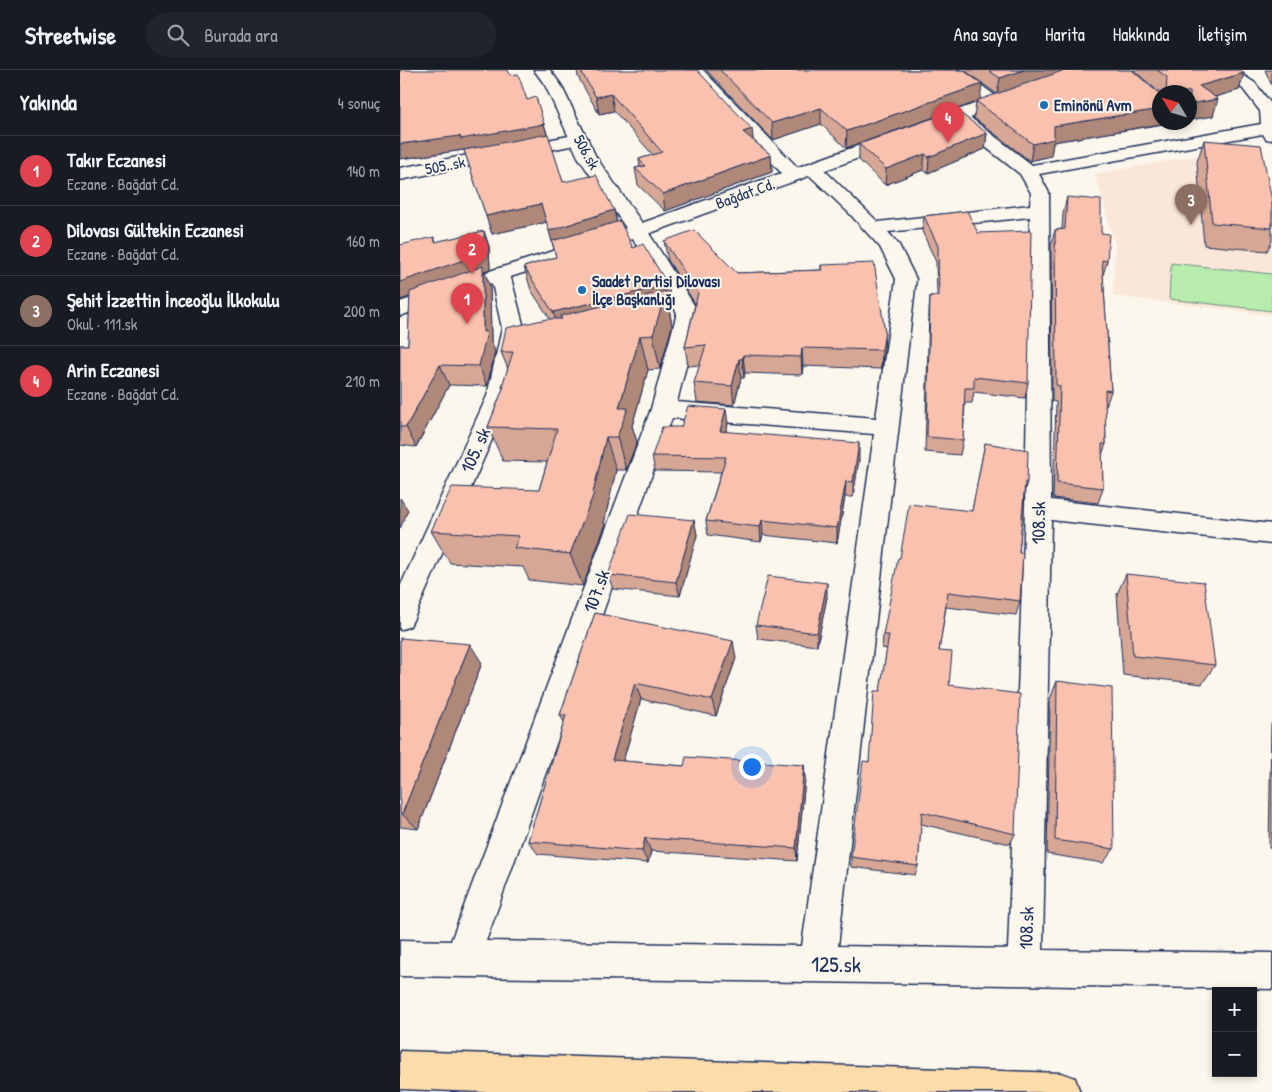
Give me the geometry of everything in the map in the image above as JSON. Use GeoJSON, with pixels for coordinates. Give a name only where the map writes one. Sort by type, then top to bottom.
{"type":"FeatureCollection","features":[{"type":"Feature","properties":{"kind":"highway"},"geometry":{"type":"LineString","coordinates":[[400,1070],[1061,1092]]}},
{"type":"Feature","properties":{"kind":"street","name":"506.sk"},"geometry":{"type":"LineString","coordinates":[[542,70],[553,85],[587,157],[638,231]]}},
{"type":"Feature","properties":{"kind":"street"},"geometry":{"type":"LineString","coordinates":[[694,70],[804,172],[856,209],[889,245],[906,279],[818,964]]}},
{"type":"Feature","properties":{"kind":"street"},"geometry":{"type":"LineString","coordinates":[[951,70],[997,102]]}},
{"type":"Feature","properties":{"kind":"street"},"geometry":{"type":"LineString","coordinates":[[1028,171],[1197,134],[1271,121],[1249,86],[1224,70]]}},
{"type":"Feature","properties":{"kind":"street","name":"Bağdat Cd."},"geometry":{"type":"LineString","coordinates":[[400,308],[500,274],[638,231],[1031,90]]}},
{"type":"Feature","properties":{"kind":"street","name":"108.sk"},"geometry":{"type":"LineString","coordinates":[[957,116],[1028,171],[1040,193],[1038,509],[1025,967]]}},
{"type":"Feature","properties":{"kind":"street","name":"505..sk"},"geometry":{"type":"LineString","coordinates":[[400,174],[579,139]]}},
{"type":"Feature","properties":{"kind":"street"},"geometry":{"type":"LineString","coordinates":[[874,228],[1040,210]]}},
{"type":"Feature","properties":{"kind":"street","name":"107.sk"},"geometry":{"type":"LineString","coordinates":[[462,958],[663,409],[679,315],[638,231]]}},
{"type":"Feature","properties":{"kind":"street","name":"105. sk"},"geometry":{"type":"LineString","coordinates":[[400,618],[517,354],[514,328],[500,274]]}},
{"type":"Feature","properties":{"kind":"street"},"geometry":{"type":"LineString","coordinates":[[663,409],[887,427]]}},
{"type":"Feature","properties":{"kind":"street"},"geometry":{"type":"LineString","coordinates":[[1038,509],[1272,534]]}},
{"type":"Feature","properties":{"kind":"street","name":"125.sk"},"geometry":{"type":"LineString","coordinates":[[400,958],[1272,971]]}},
{"type":"Feature","properties":{"kind":"shaded area"},"geometry":{"type":"Polygon","coordinates":[[[1262,144],[1272,205],[1272,315],[1113,296],[1115,244],[1095,174],[1262,144]]]}},
{"type":"Feature","properties":{"kind":"green space"},"geometry":{"type":"Polygon","coordinates":[[[1171,263],[1272,274],[1272,311],[1169,299],[1171,263]]]}},
{"type":"Feature","properties":{"kind":"building"},"geometry":{"type":"Polygon","coordinates":[[[400,70],[508,70],[510,75],[518,74],[527,100],[536,97],[544,124],[461,139],[460,136],[400,144],[400,70]]]}},
{"type":"Feature","properties":{"kind":"building"},"geometry":{"type":"Polygon","coordinates":[[[580,70],[697,70],[752,129],[743,132],[771,155],[663,194],[635,168],[645,166],[639,159],[662,152],[611,94],[596,97],[580,70]]]}},
{"type":"Feature","properties":{"kind":"building"},"geometry":{"type":"Polygon","coordinates":[[[720,70],[963,70],[982,84],[847,131],[821,108],[772,123],[720,70]]]}},
{"type":"Feature","properties":{"kind":"building"},"geometry":{"type":"Polygon","coordinates":[[[988,70],[1024,70],[1000,78],[988,70]]]}},
{"type":"Feature","properties":{"kind":"building"},"geometry":{"type":"Polygon","coordinates":[[[1065,70],[1132,70],[1152,88],[1152,110],[1054,126],[1054,139],[1033,144],[976,101],[1065,70]]]}},
{"type":"Feature","properties":{"kind":"building"},"geometry":{"type":"Polygon","coordinates":[[[1157,70],[1240,70],[1244,73],[1199,86],[1218,99],[1197,103],[1197,85],[1166,85],[1167,77],[1157,70]]]}},
{"type":"Feature","properties":{"kind":"building"},"geometry":{"type":"Polygon","coordinates":[[[956,110],[987,133],[929,157],[925,154],[886,169],[859,144],[956,110]]]}},
{"type":"Feature","properties":{"kind":"building"},"geometry":{"type":"Polygon","coordinates":[[[548,134],[563,182],[596,175],[614,210],[549,231],[541,204],[486,216],[464,150],[548,134]]]}},
{"type":"Feature","properties":{"kind":"building"},"geometry":{"type":"Polygon","coordinates":[[[1204,140],[1261,145],[1272,201],[1272,228],[1212,223],[1204,140]]]}},
{"type":"Feature","properties":{"kind":"building"},"geometry":{"type":"Polygon","coordinates":[[[1067,197],[1101,200],[1101,233],[1109,234],[1107,261],[1102,260],[1111,391],[1105,390],[1106,444],[1102,444],[1103,488],[1057,483],[1060,386],[1056,385],[1055,230],[1065,229],[1067,197]]]}},
{"type":"Feature","properties":{"kind":"building"},"geometry":{"type":"Polygon","coordinates":[[[967,211],[978,233],[1031,231],[1028,383],[974,377],[974,388],[965,388],[963,440],[927,437],[930,296],[939,296],[938,246],[924,216],[967,211]]]}},
{"type":"Feature","properties":{"kind":"building"},"geometry":{"type":"Polygon","coordinates":[[[620,221],[633,248],[643,244],[668,285],[553,312],[524,267],[556,257],[552,241],[620,221]]]}},
{"type":"Feature","properties":{"kind":"building"},"geometry":{"type":"Polygon","coordinates":[[[694,230],[737,273],[822,270],[821,265],[874,263],[885,332],[882,350],[802,348],[801,357],[743,355],[742,359],[739,359],[732,386],[694,383],[706,345],[685,347],[698,293],[664,241],[694,230]]]}},
{"type":"Feature","properties":{"kind":"building"},"geometry":{"type":"Polygon","coordinates":[[[484,231],[484,253],[400,282],[400,245],[434,237],[435,242],[484,231]]]}},
{"type":"Feature","properties":{"kind":"building"},"geometry":{"type":"Polygon","coordinates":[[[483,266],[483,332],[487,332],[479,366],[440,365],[406,427],[400,427],[400,345],[408,345],[410,292],[483,266]]]}},
{"type":"Feature","properties":{"kind":"building"},"geometry":{"type":"Polygon","coordinates":[[[666,291],[653,335],[640,336],[619,408],[628,408],[617,437],[606,437],[594,493],[570,554],[514,548],[519,536],[431,531],[452,487],[539,490],[557,429],[488,427],[504,386],[502,386],[513,352],[501,352],[506,328],[547,319],[562,319],[560,316],[666,291]]]}},
{"type":"Feature","properties":{"kind":"building"},"geometry":{"type":"Polygon","coordinates":[[[688,406],[726,409],[720,431],[859,443],[853,482],[846,481],[837,528],[762,520],[760,527],[706,521],[726,457],[652,456],[662,427],[681,427],[688,406]]]}},
{"type":"Feature","properties":{"kind":"building"},"geometry":{"type":"Polygon","coordinates":[[[985,443],[1028,450],[1027,482],[1025,482],[1019,553],[1023,553],[1020,601],[948,592],[939,651],[952,652],[949,685],[1020,694],[1015,834],[922,812],[918,866],[851,857],[863,761],[869,762],[874,691],[880,691],[889,635],[883,635],[898,558],[900,558],[909,504],[972,511],[985,443]]]}},
{"type":"Feature","properties":{"kind":"building"},"geometry":{"type":"Polygon","coordinates":[[[630,514],[694,520],[676,582],[608,575],[630,514]]]}},
{"type":"Feature","properties":{"kind":"building"},"geometry":{"type":"Polygon","coordinates":[[[1126,574],[1204,582],[1215,665],[1133,656],[1126,574]]]}},
{"type":"Feature","properties":{"kind":"building"},"geometry":{"type":"Polygon","coordinates":[[[768,576],[827,583],[817,633],[756,625],[768,576]]]}},
{"type":"Feature","properties":{"kind":"building"},"geometry":{"type":"Polygon","coordinates":[[[595,613],[733,641],[712,700],[635,683],[612,760],[684,766],[686,757],[804,765],[796,848],[645,838],[642,851],[528,841],[566,715],[560,715],[595,613]]]}},
{"type":"Feature","properties":{"kind":"building"},"geometry":{"type":"Polygon","coordinates":[[[400,638],[470,644],[402,814],[400,813],[400,638]]]}},
{"type":"Feature","properties":{"kind":"building"},"geometry":{"type":"Polygon","coordinates":[[[1057,681],[1112,688],[1114,849],[1055,840],[1057,681]]]}},
{"type":"Feature","properties":{"kind":"place","name":"Eminönü Avm"},"geometry":{"type":"Point","coordinates":[1044,105]}},
{"type":"Feature","properties":{"kind":"place","name":"Arin Eczanesi"},"geometry":{"type":"Point","coordinates":[948,143]}},
{"type":"Feature","properties":{"kind":"place","name":"Şehit İzzettin İnceoğlu İlkokulu"},"geometry":{"type":"Point","coordinates":[1191,225]}},
{"type":"Feature","properties":{"kind":"place","name":"Dilovası Gültekin Eczanesi"},"geometry":{"type":"Point","coordinates":[472,274]}},
{"type":"Feature","properties":{"kind":"place","name":"Saadet Partisi Dilovası İlçe Başkanlığı"},"geometry":{"type":"Point","coordinates":[582,290]}},
{"type":"Feature","properties":{"kind":"place","name":"Takır Eczanesi"},"geometry":{"type":"Point","coordinates":[467,324]}}]}
